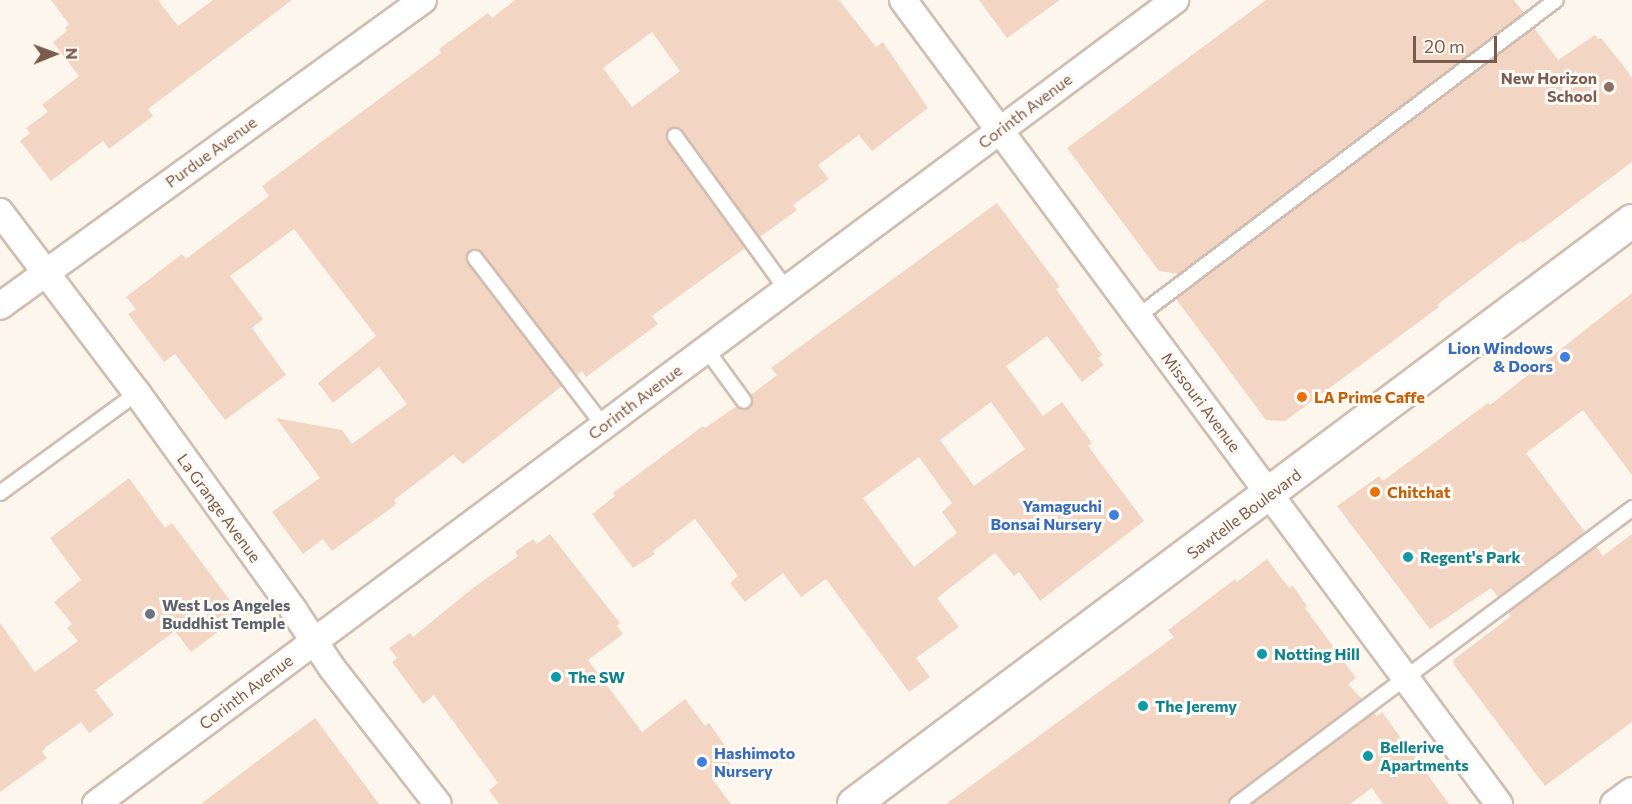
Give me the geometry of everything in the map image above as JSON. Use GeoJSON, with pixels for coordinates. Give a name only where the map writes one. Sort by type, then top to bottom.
{"type":"FeatureCollection","features":[{"type":"Feature","properties":{"kind":"street","name":"Purdue Avenue"},"geometry":{"type":"LineString","coordinates":[[0,306],[423,0]]}},
{"type":"Feature","properties":{"kind":"street","name":"Missouri Avenue"},"geometry":{"type":"LineString","coordinates":[[903,0],[1499,804]]}},
{"type":"Feature","properties":{"kind":"street","name":"Corinth Avenue"},"geometry":{"type":"LineString","coordinates":[[96,804],[1175,0]]}},
{"type":"Feature","properties":{"kind":"street","name":"La Grange Avenue"},"geometry":{"type":"LineString","coordinates":[[0,212],[137,393],[332,668],[438,804]]}},
{"type":"Feature","properties":{"kind":"street","name":"Sawtelle Boulevard"},"geometry":{"type":"LineString","coordinates":[[854,804],[1632,221]]}},
{"type":"Feature","properties":{"kind":"street"},"geometry":{"type":"LineString","coordinates":[[1614,804],[1632,791]]}},
{"type":"Feature","properties":{"kind":"lane"},"geometry":{"type":"LineString","coordinates":[[1137,317],[1556,0]]}},
{"type":"Feature","properties":{"kind":"lane"},"geometry":{"type":"LineString","coordinates":[[675,136],[786,289]]}},
{"type":"Feature","properties":{"kind":"lane"},"geometry":{"type":"LineString","coordinates":[[475,258],[603,425]]}},
{"type":"Feature","properties":{"kind":"lane"},"geometry":{"type":"LineString","coordinates":[[706,349],[744,401]]}},
{"type":"Feature","properties":{"kind":"lane"},"geometry":{"type":"LineString","coordinates":[[0,493],[137,393]]}},
{"type":"Feature","properties":{"kind":"lane"},"geometry":{"type":"LineString","coordinates":[[1237,804],[1632,508]]}},
{"type":"Feature","properties":{"kind":"building"},"geometry":{"type":"Polygon","coordinates":[[[51,0],[158,0],[178,26],[213,0],[292,0],[148,109],[153,116],[109,149],[103,141],[51,181],[20,141],[30,133],[26,128],[48,112],[42,105],[79,76],[53,42],[67,31],[65,28],[69,24],[51,0]]]}},
{"type":"Feature","properties":{"kind":"building"},"geometry":{"type":"Polygon","coordinates":[[[515,0],[839,0],[876,47],[883,42],[928,108],[872,151],[859,135],[818,165],[829,179],[793,205],[797,210],[760,237],[682,131],[675,127],[669,129],[666,136],[668,141],[745,248],[652,316],[658,324],[586,377],[582,371],[576,376],[482,253],[478,250],[470,251],[467,255],[468,263],[562,386],[463,464],[453,455],[394,500],[396,503],[394,506],[332,551],[323,539],[303,554],[272,512],[320,478],[276,418],[342,430],[352,444],[407,404],[379,367],[333,403],[318,383],[376,336],[294,229],[230,276],[263,319],[252,328],[286,375],[225,420],[175,354],[164,362],[128,314],[136,309],[126,297],[182,254],[186,259],[269,196],[262,186],[441,53],[439,49],[488,13],[492,18],[515,0]],[[652,32],[603,68],[632,107],[680,71],[652,32]]]}},
{"type":"Feature","properties":{"kind":"building"},"geometry":{"type":"Polygon","coordinates":[[[979,0],[1060,0],[1007,38],[979,0]]]}},
{"type":"Feature","properties":{"kind":"building"},"geometry":{"type":"Polygon","coordinates":[[[1266,0],[1514,0],[1524,13],[1179,274],[1159,271],[1067,148],[1266,0]]]}},
{"type":"Feature","properties":{"kind":"building"},"geometry":{"type":"Polygon","coordinates":[[[1534,28],[1558,60],[1595,35],[1598,39],[1601,38],[1625,68],[1632,78],[1632,162],[1523,243],[1521,241],[1437,305],[1439,307],[1285,421],[1266,420],[1176,299],[1534,28]]]}},
{"type":"Feature","properties":{"kind":"building"},"geometry":{"type":"Polygon","coordinates":[[[997,203],[1060,287],[1056,289],[1102,355],[1098,358],[1104,365],[1082,382],[1047,336],[1006,366],[1043,416],[1062,402],[1092,443],[1088,446],[1144,521],[1040,601],[1019,572],[1014,576],[995,553],[937,598],[959,627],[916,658],[930,677],[909,692],[826,579],[801,597],[783,573],[745,602],[730,583],[738,576],[695,519],[653,551],[655,554],[633,568],[592,514],[615,496],[613,493],[703,426],[705,428],[737,406],[744,410],[750,408],[753,401],[751,395],[777,375],[771,368],[997,203]],[[991,402],[940,440],[974,486],[1025,449],[991,402]],[[919,457],[863,498],[914,567],[957,533],[942,512],[952,503],[919,457]]]}},
{"type":"Feature","properties":{"kind":"building"},"geometry":{"type":"Polygon","coordinates":[[[1632,293],[1632,475],[1583,410],[1526,453],[1585,532],[1498,597],[1491,588],[1430,629],[1337,506],[1379,476],[1383,481],[1488,403],[1490,405],[1632,293]]]}},
{"type":"Feature","properties":{"kind":"building"},"geometry":{"type":"Polygon","coordinates":[[[129,478],[165,528],[172,523],[238,611],[232,615],[235,619],[191,652],[175,631],[95,690],[114,715],[89,733],[81,722],[46,747],[42,752],[47,758],[0,792],[0,623],[35,672],[78,641],[67,628],[72,624],[54,602],[81,580],[50,538],[129,478]]]}},
{"type":"Feature","properties":{"kind":"building"},"geometry":{"type":"Polygon","coordinates":[[[550,534],[620,623],[617,626],[623,634],[588,660],[642,732],[685,699],[705,726],[709,723],[730,753],[731,759],[727,770],[713,780],[731,804],[499,804],[489,790],[498,783],[434,695],[423,704],[392,662],[397,658],[389,648],[410,633],[413,637],[473,588],[518,556],[515,552],[533,539],[537,544],[550,534]]]}},
{"type":"Feature","properties":{"kind":"building"},"geometry":{"type":"Polygon","coordinates":[[[1632,534],[1632,722],[1545,786],[1454,665],[1453,660],[1511,616],[1508,612],[1596,546],[1603,556],[1632,534]]]}},
{"type":"Feature","properties":{"kind":"building"},"geometry":{"type":"Polygon","coordinates":[[[1267,559],[1289,588],[1293,586],[1307,606],[1305,608],[1356,678],[1348,684],[1362,699],[1232,797],[1228,804],[946,804],[1174,637],[1168,630],[1235,579],[1237,582],[1267,559]]]}},
{"type":"Feature","properties":{"kind":"building","name":"Bellerive Apartments"},"geometry":{"type":"Polygon","coordinates":[[[1382,712],[1449,804],[1383,804],[1372,788],[1350,804],[1252,804],[1374,713],[1377,716],[1382,712]]]}},
{"type":"Feature","properties":{"kind":"building"},"geometry":{"type":"Polygon","coordinates":[[[315,718],[379,804],[201,804],[267,754],[315,718]]]}},
{"type":"Feature","properties":{"kind":"place","name":"New Horizon School"},"geometry":{"type":"Point","coordinates":[1609,87]}},
{"type":"Feature","properties":{"kind":"place","name":"Lion Windows & Doors"},"geometry":{"type":"Point","coordinates":[1565,357]}},
{"type":"Feature","properties":{"kind":"place","name":"LA Prime Caffe"},"geometry":{"type":"Point","coordinates":[1302,397]}},
{"type":"Feature","properties":{"kind":"place","name":"Chitchat"},"geometry":{"type":"Point","coordinates":[1375,492]}},
{"type":"Feature","properties":{"kind":"place","name":"Yamaguchi Bonsai Nursery"},"geometry":{"type":"Point","coordinates":[1114,515]}},
{"type":"Feature","properties":{"kind":"place","name":"Regent's Park"},"geometry":{"type":"Point","coordinates":[1408,557]}},
{"type":"Feature","properties":{"kind":"place","name":"West Los Angeles Buddhist Temple"},"geometry":{"type":"Point","coordinates":[150,614]}},
{"type":"Feature","properties":{"kind":"place","name":"Notting Hill"},"geometry":{"type":"Point","coordinates":[1262,654]}},
{"type":"Feature","properties":{"kind":"place","name":"The SW"},"geometry":{"type":"Point","coordinates":[556,677]}},
{"type":"Feature","properties":{"kind":"place","name":"The Jeremy"},"geometry":{"type":"Point","coordinates":[1143,706]}},
{"type":"Feature","properties":{"kind":"place","name":"Bellerive Apartments"},"geometry":{"type":"Point","coordinates":[1368,756]}},
{"type":"Feature","properties":{"kind":"place","name":"Hashimoto Nursery"},"geometry":{"type":"Point","coordinates":[702,762]}}]}
